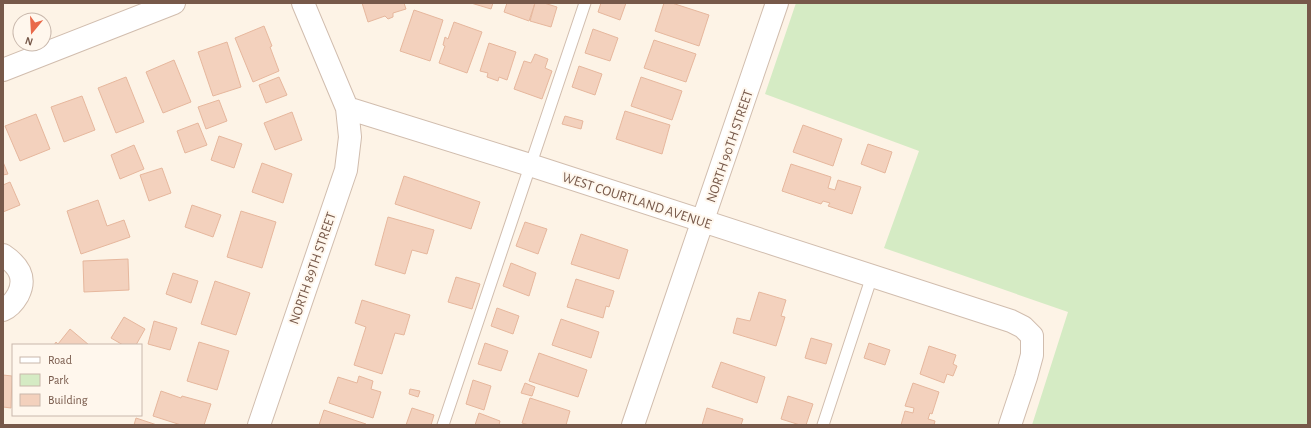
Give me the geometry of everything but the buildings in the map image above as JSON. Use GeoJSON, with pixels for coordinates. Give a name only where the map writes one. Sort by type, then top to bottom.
{"type":"FeatureCollection","features":[{"type":"Feature","properties":{"kind":"street"},"geometry":{"type":"LineString","coordinates":[[3,70],[174,3]]}},
{"type":"Feature","properties":{"kind":"street"},"geometry":{"type":"LineString","coordinates":[[303,3],[347,108]]}},
{"type":"Feature","properties":{"kind":"street","name":"NORTH 90TH STREET"},"geometry":{"type":"LineString","coordinates":[[634,425],[777,3]]}},
{"type":"Feature","properties":{"kind":"street","name":"WEST COURTLAND AVENUE"},"geometry":{"type":"LineString","coordinates":[[347,108],[530,165],[1011,321],[1023,327],[1032,336],[1032,355],[1010,425]]}},
{"type":"Feature","properties":{"kind":"street","name":"NORTH 89TH STREET"},"geometry":{"type":"LineString","coordinates":[[259,425],[346,170],[350,137],[347,108]]}},
{"type":"Feature","properties":{"kind":"street"},"geometry":{"type":"LineString","coordinates":[[3,255],[13,262],[21,275],[22,287],[14,302],[3,310]]}},
{"type":"Feature","properties":{"kind":"lane"},"geometry":{"type":"LineString","coordinates":[[443,425],[585,3]]}},
{"type":"Feature","properties":{"kind":"lane"},"geometry":{"type":"LineString","coordinates":[[823,425],[872,276]]}},
{"type":"Feature","properties":{"kind":"green space"},"geometry":{"type":"Polygon","coordinates":[[[796,3],[1308,3],[1308,425],[1032,425],[1068,312],[884,248],[919,151],[765,94],[796,3]]]}}]}
